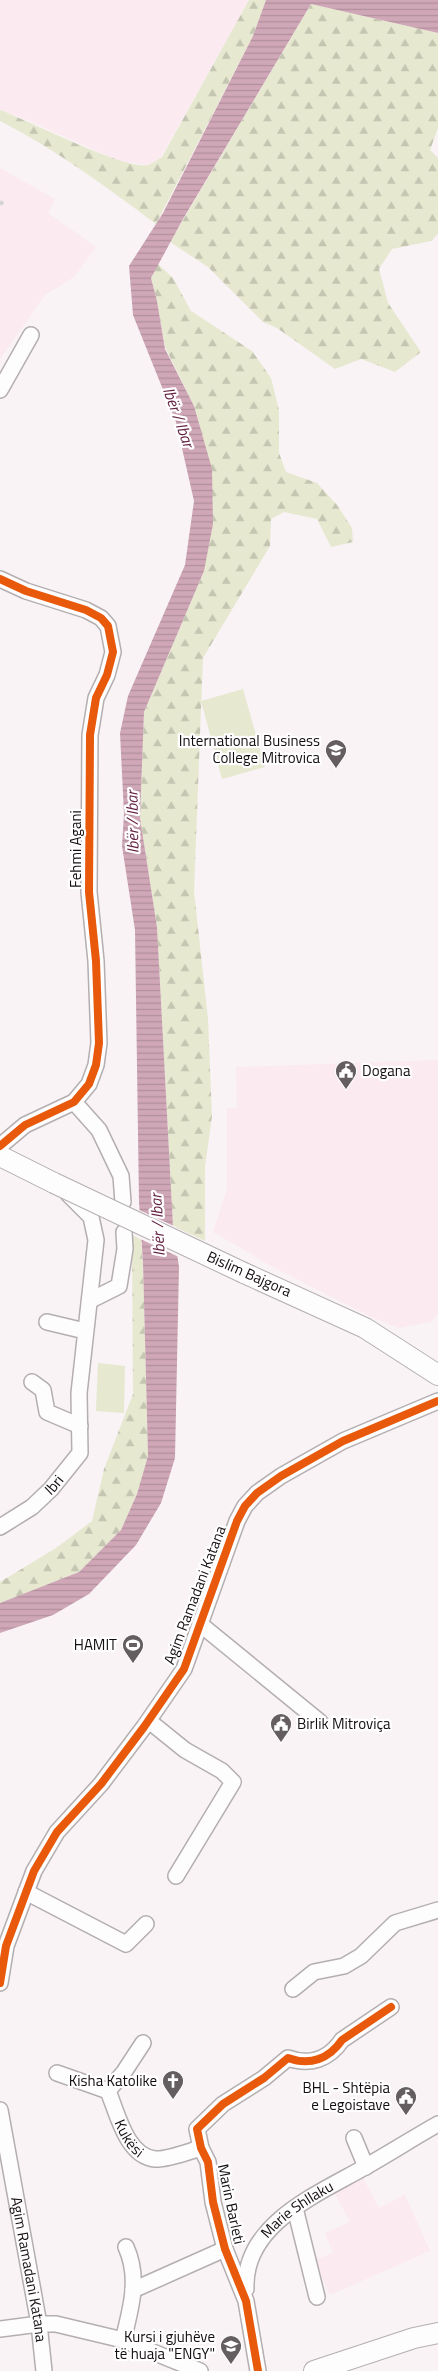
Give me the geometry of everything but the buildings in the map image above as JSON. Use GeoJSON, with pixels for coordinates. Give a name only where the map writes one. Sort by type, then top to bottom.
{"type":"FeatureCollection","features":[{"type":"Feature","properties":{"kind":"main road","name":"Bislim Bajgora"},"geometry":{"type":"LineString","coordinates":[[0,1156],[244,1273],[365,1328],[438,1375]]}},
{"type":"Feature","properties":{"kind":"main road"},"geometry":{"type":"LineString","coordinates":[[314,2371],[414,2338],[438,2333]]}},
{"type":"Feature","properties":{"kind":"main road"},"geometry":{"type":"LineString","coordinates":[[353,2371],[438,2346]]}},
{"type":"Feature","properties":{"kind":"street"},"geometry":{"type":"LineString","coordinates":[[0,390],[31,335]]}},
{"type":"Feature","properties":{"kind":"street","name":"Fehmi Agani"},"geometry":{"type":"LineString","coordinates":[[0,579],[26,591],[86,610],[101,618],[108,626],[111,638],[112,662],[96,698],[90,735],[89,892],[96,961],[99,1043],[96,1065],[89,1084],[74,1102],[25,1125],[0,1146]]}},
{"type":"Feature","properties":{"kind":"street"},"geometry":{"type":"LineString","coordinates":[[74,1102],[99,1130],[121,1176],[123,1202]]}},
{"type":"Feature","properties":{"kind":"street","name":"Ibri"},"geometry":{"type":"LineString","coordinates":[[0,1527],[32,1507],[69,1469],[80,1453],[79,1394],[96,1240],[95,1226],[83,1208],[54,1182]]}},
{"type":"Feature","properties":{"kind":"street"},"geometry":{"type":"LineString","coordinates":[[90,1300],[118,1286],[125,1249],[124,1232]]}},
{"type":"Feature","properties":{"kind":"street"},"geometry":{"type":"LineString","coordinates":[[47,1322],[86,1331]]}},
{"type":"Feature","properties":{"kind":"street"},"geometry":{"type":"LineString","coordinates":[[32,1382],[43,1390],[47,1412],[80,1426]]}},
{"type":"Feature","properties":{"kind":"street","name":"Agim Ramadani Katana"},"geometry":{"type":"LineString","coordinates":[[0,1983],[6,1946],[34,1871],[57,1832],[101,1784],[149,1721],[184,1669],[237,1521],[245,1506],[257,1493],[281,1476],[343,1441],[438,1401]]}},
{"type":"Feature","properties":{"kind":"street","name":"Agim Ramadani Katana"},"geometry":{"type":"LineString","coordinates":[[200,1624],[320,1722]]}},
{"type":"Feature","properties":{"kind":"street"},"geometry":{"type":"LineString","coordinates":[[149,1721],[185,1750],[222,1771],[234,1782],[176,1876]]}},
{"type":"Feature","properties":{"kind":"street"},"geometry":{"type":"LineString","coordinates":[[26,1892],[126,1944],[146,1924]]}},
{"type":"Feature","properties":{"kind":"street"},"geometry":{"type":"LineString","coordinates":[[293,1989],[314,1972],[344,1966],[361,1956],[395,1923],[438,1910]]}},
{"type":"Feature","properties":{"kind":"street","name":"Marin Barleti"},"geometry":{"type":"LineString","coordinates":[[258,2371],[246,2301],[225,2249],[213,2202],[208,2162],[201,2148],[197,2129],[235,2096],[264,2078],[288,2058],[306,2062],[315,2061],[330,2054],[342,2040],[391,2007]]}},
{"type":"Feature","properties":{"kind":"street"},"geometry":{"type":"LineString","coordinates":[[57,2073],[108,2091],[124,2072],[143,2043]]}},
{"type":"Feature","properties":{"kind":"street","name":"Kukësi"},"geometry":{"type":"LineString","coordinates":[[108,2091],[130,2141],[138,2151],[156,2159],[201,2148]]}},
{"type":"Feature","properties":{"kind":"street","name":"Agim Ramadani Katana"},"geometry":{"type":"LineString","coordinates":[[0,2110],[39,2324],[44,2371]]}},
{"type":"Feature","properties":{"kind":"street","name":"Marie Shllaku"},"geometry":{"type":"LineString","coordinates":[[246,2301],[245,2273],[260,2240],[275,2224],[295,2208],[438,2124]]}},
{"type":"Feature","properties":{"kind":"street"},"geometry":{"type":"LineString","coordinates":[[354,2138],[366,2167]]}},
{"type":"Feature","properties":{"kind":"street"},"geometry":{"type":"LineString","coordinates":[[295,2208],[317,2297]]}},
{"type":"Feature","properties":{"kind":"street"},"geometry":{"type":"LineString","coordinates":[[123,2340],[133,2290],[132,2261],[126,2247]]}},
{"type":"Feature","properties":{"kind":"street"},"geometry":{"type":"LineString","coordinates":[[133,2290],[225,2249]]}},
{"type":"Feature","properties":{"kind":"street"},"geometry":{"type":"LineString","coordinates":[[0,2328],[56,2324],[123,2340],[200,2371]]}},
{"type":"Feature","properties":{"kind":"shaded area"},"geometry":{"type":"Polygon","coordinates":[[[0,0],[249,0],[161,157],[148,165],[119,161],[0,110],[0,0]]]}},
{"type":"Feature","properties":{"kind":"shaded area"},"geometry":{"type":"Polygon","coordinates":[[[0,168],[55,199],[48,213],[96,247],[74,277],[45,295],[0,359],[0,168]]]}},
{"type":"Feature","properties":{"kind":"shaded area"},"geometry":{"type":"Polygon","coordinates":[[[438,1060],[438,1314],[431,1322],[399,1328],[371,1317],[273,1267],[213,1232],[227,1189],[227,1108],[237,1108],[236,1067],[438,1060]]]}},
{"type":"Feature","properties":{"kind":"shaded area"},"geometry":{"type":"Polygon","coordinates":[[[363,2178],[379,2208],[405,2195],[430,2251],[330,2295],[314,2260],[333,2253],[325,2233],[350,2222],[334,2192],[363,2178]]]}},
{"type":"Feature","properties":{"kind":"green space"},"geometry":{"type":"Polygon","coordinates":[[[249,0],[266,0],[253,36],[156,224],[61,156],[0,121],[0,110],[99,153],[136,165],[148,165],[162,157],[249,0]]]}},
{"type":"Feature","properties":{"kind":"green space"},"geometry":{"type":"Polygon","coordinates":[[[311,4],[438,33],[438,128],[430,150],[438,158],[438,234],[431,241],[392,249],[379,269],[388,303],[421,352],[395,372],[361,359],[335,369],[277,328],[263,322],[208,267],[170,242],[311,4]]]}},
{"type":"Feature","properties":{"kind":"green space"},"geometry":{"type":"Polygon","coordinates":[[[158,264],[173,278],[191,311],[252,351],[271,378],[279,410],[279,453],[286,472],[317,483],[337,505],[352,528],[353,542],[331,547],[317,519],[284,512],[271,519],[270,546],[203,658],[194,891],[208,1019],[212,1116],[205,1167],[205,1241],[173,1226],[157,927],[140,818],[144,712],[204,571],[194,406],[165,347],[151,278],[158,264]]]}},
{"type":"Feature","properties":{"kind":"green space"},"geometry":{"type":"Polygon","coordinates":[[[243,689],[265,767],[222,779],[201,701],[243,689]]]}},
{"type":"Feature","properties":{"kind":"green space"},"geometry":{"type":"Polygon","coordinates":[[[132,1235],[141,1239],[143,1263],[148,1456],[137,1494],[121,1530],[79,1572],[0,1603],[0,1582],[56,1548],[92,1521],[104,1469],[133,1394],[132,1235]]]}},
{"type":"Feature","properties":{"kind":"green space"},"geometry":{"type":"Polygon","coordinates":[[[98,1363],[125,1366],[124,1413],[96,1411],[98,1363]]]}},
{"type":"Feature","properties":{"kind":"water","name":"Ibër / Ibar"},"geometry":{"type":"Polygon","coordinates":[[[266,0],[438,0],[438,33],[311,4],[183,219],[151,278],[165,349],[194,406],[212,469],[213,524],[204,571],[144,712],[140,818],[157,927],[173,1226],[179,1267],[175,1458],[161,1503],[136,1545],[89,1594],[53,1615],[0,1633],[0,1603],[79,1572],[121,1530],[137,1494],[148,1456],[143,1263],[139,1202],[135,930],[122,846],[124,814],[120,733],[128,696],[185,565],[194,501],[176,422],[133,315],[129,266],[163,213],[253,36],[266,0]]]}},
{"type":"Feature","properties":{"kind":"pier"},"geometry":{"type":"Polygon","coordinates":[[[137,1209],[176,1227],[181,1258],[138,1238],[137,1209]]]}},
{"type":"Feature","properties":{"kind":"cycle path"},"geometry":{"type":"LineString","coordinates":[[0,579],[26,591],[86,610],[101,618],[108,626],[113,652],[107,675],[96,698],[90,735],[89,892],[96,961],[99,1043],[96,1065],[89,1084],[74,1102],[25,1125],[0,1146]]}},
{"type":"Feature","properties":{"kind":"cycle path"},"geometry":{"type":"LineString","coordinates":[[0,1983],[6,1946],[34,1871],[57,1832],[101,1784],[144,1727],[184,1669],[237,1521],[245,1506],[257,1493],[281,1476],[343,1441],[438,1401]]}},
{"type":"Feature","properties":{"kind":"cycle path"},"geometry":{"type":"LineString","coordinates":[[258,2371],[246,2301],[225,2249],[213,2202],[208,2162],[201,2148],[197,2129],[223,2104],[264,2078],[288,2058],[311,2061],[325,2056],[337,2047],[342,2040],[391,2007]]}},
{"type":"Feature","properties":{"kind":"place","name":"International Business College Mitrovica"},"geometry":{"type":"Point","coordinates":[336,769]}},
{"type":"Feature","properties":{"kind":"place","name":"Dogana"},"geometry":{"type":"Point","coordinates":[346,1090]}},
{"type":"Feature","properties":{"kind":"place","name":"HAMIT"},"geometry":{"type":"Point","coordinates":[133,1664]}},
{"type":"Feature","properties":{"kind":"place","name":"Birlik Mitroviça"},"geometry":{"type":"Point","coordinates":[281,1743]}},
{"type":"Feature","properties":{"kind":"place","name":"Kisha Katolike"},"geometry":{"type":"Point","coordinates":[173,2100]}},
{"type":"Feature","properties":{"kind":"place","name":"BHL - Shtëpia e Legoistave"},"geometry":{"type":"Point","coordinates":[406,2116]}},
{"type":"Feature","properties":{"kind":"place","name":"Kursi i gjuhëve të huaja \"ENGY\""},"geometry":{"type":"Point","coordinates":[231,2365]}}]}
